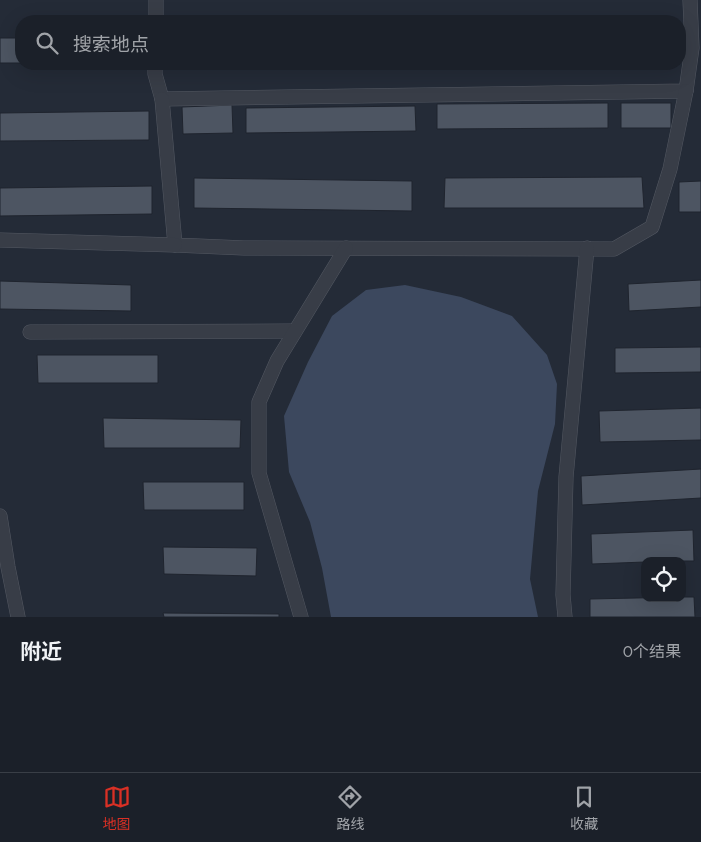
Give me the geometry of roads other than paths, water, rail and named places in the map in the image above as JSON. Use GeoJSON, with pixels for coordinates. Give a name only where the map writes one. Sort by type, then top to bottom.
{"type":"FeatureCollection","features":[{"type":"Feature","properties":{"kind":"street"},"geometry":{"type":"LineString","coordinates":[[156,0],[156,15]]}},
{"type":"Feature","properties":{"kind":"street"},"geometry":{"type":"LineString","coordinates":[[0,240],[244,248],[614,248],[652,227],[670,169],[686,91],[692,48],[690,0]]}},
{"type":"Feature","properties":{"kind":"street"},"geometry":{"type":"LineString","coordinates":[[701,12],[699,14],[701,35]]}},
{"type":"Feature","properties":{"kind":"street"},"geometry":{"type":"LineString","coordinates":[[154,70],[162,99],[175,245]]}},
{"type":"Feature","properties":{"kind":"street"},"geometry":{"type":"LineString","coordinates":[[162,99],[686,91]]}},
{"type":"Feature","properties":{"kind":"street"},"geometry":{"type":"LineString","coordinates":[[301,617],[259,473],[259,402],[277,361],[346,248]]}},
{"type":"Feature","properties":{"kind":"street"},"geometry":{"type":"LineString","coordinates":[[565,617],[563,595],[566,477],[587,248]]}},
{"type":"Feature","properties":{"kind":"street"},"geometry":{"type":"LineString","coordinates":[[30,332],[295,331]]}},
{"type":"Feature","properties":{"kind":"street"},"geometry":{"type":"LineString","coordinates":[[0,516],[18,617]]}},
{"type":"Feature","properties":{"kind":"water"},"geometry":{"type":"Polygon","coordinates":[[[405,285],[461,297],[512,316],[547,355],[557,384],[555,424],[538,491],[530,579],[538,617],[331,617],[322,568],[310,522],[289,472],[284,416],[308,362],[332,316],[366,290],[405,285]]]}}]}
